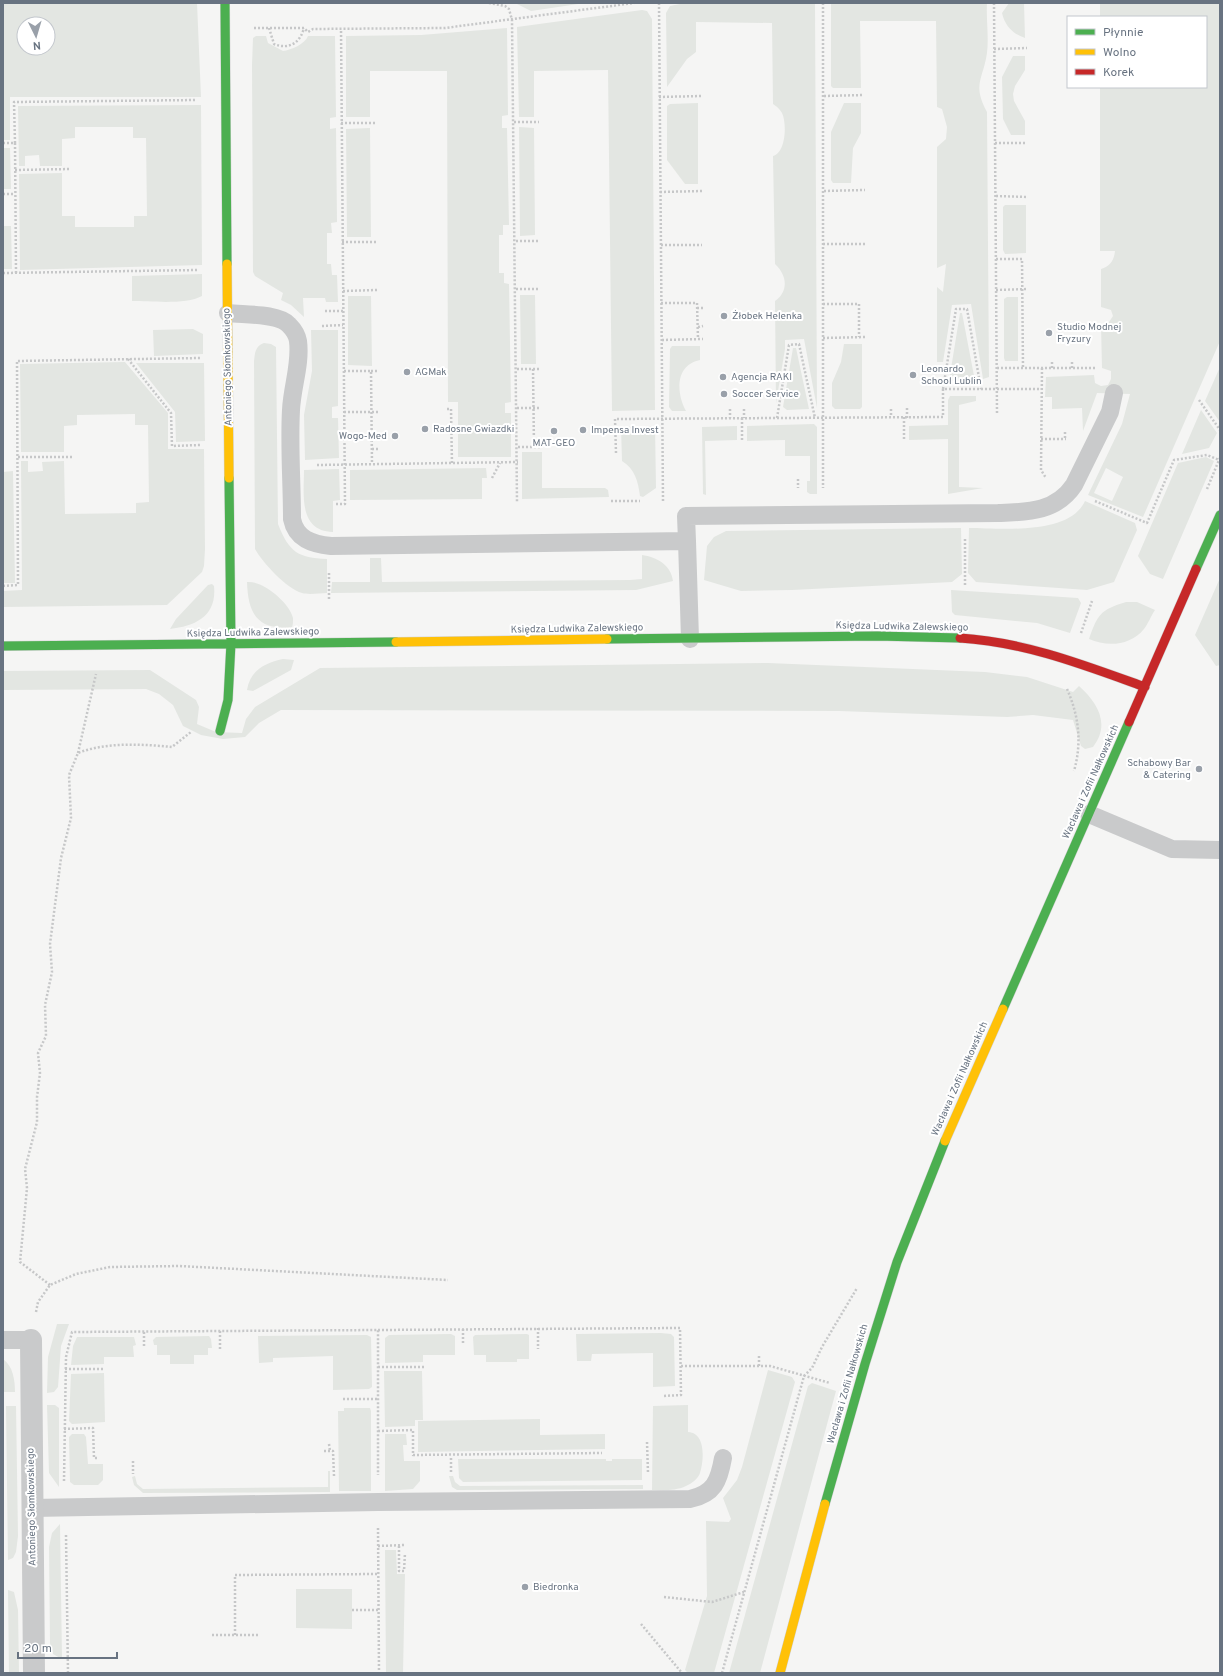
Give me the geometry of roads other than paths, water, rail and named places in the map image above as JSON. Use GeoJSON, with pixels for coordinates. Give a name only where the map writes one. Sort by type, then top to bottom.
{"type":"FeatureCollection","features":[{"type":"Feature","properties":{"kind":"street","name":"Antoniego Słomkowskiego"},"geometry":{"type":"LineString","coordinates":[[220,731],[228,700],[231,643],[225,3]]}},
{"type":"Feature","properties":{"kind":"street","name":"Wacława i Zofii Nałkowskich"},"geometry":{"type":"LineString","coordinates":[[780,1673],[857,1390],[883,1303],[920,1202],[962,1101],[1220,515]]}},
{"type":"Feature","properties":{"kind":"street","name":"Księdza Ludwika Zalewskiego"},"geometry":{"type":"LineString","coordinates":[[3,646],[877,636],[1000,642],[1071,660],[1145,687]]}},
{"type":"Feature","properties":{"kind":"street","name":"Antoniego Słomkowskiego"},"geometry":{"type":"LineString","coordinates":[[31,1340],[34,1673]]}},
{"type":"Feature","properties":{"kind":"lane"},"geometry":{"type":"LineString","coordinates":[[228,313],[268,316],[280,319],[289,325],[296,333],[298,343],[298,370],[291,409],[294,526],[297,532],[308,542],[319,545],[618,543],[687,541]]}},
{"type":"Feature","properties":{"kind":"lane"},"geometry":{"type":"LineString","coordinates":[[690,639],[686,516],[998,513],[1027,512],[1050,507],[1068,494],[1074,485],[1110,412],[1114,394]]}},
{"type":"Feature","properties":{"kind":"lane"},"geometry":{"type":"LineString","coordinates":[[1089,814],[1172,849],[1220,850]]}},
{"type":"Feature","properties":{"kind":"lane"},"geometry":{"type":"LineString","coordinates":[[3,1340],[31,1340]]}},
{"type":"Feature","properties":{"kind":"lane"},"geometry":{"type":"LineString","coordinates":[[32,1508],[378,1502],[690,1500],[709,1493],[720,1476],[723,1458]]}},
{"type":"Feature","properties":{"kind":"place","name":"Żłobek Helenka"},"geometry":{"type":"Point","coordinates":[724,316]}},
{"type":"Feature","properties":{"kind":"place","name":"Studio Modnej Fryzury"},"geometry":{"type":"Point","coordinates":[1049,333]}},
{"type":"Feature","properties":{"kind":"place","name":"AGMak"},"geometry":{"type":"Point","coordinates":[407,372]}},
{"type":"Feature","properties":{"kind":"place","name":"Leonardo School Lublin"},"geometry":{"type":"Point","coordinates":[913,375]}},
{"type":"Feature","properties":{"kind":"place","name":"Agencja RAKI"},"geometry":{"type":"Point","coordinates":[723,377]}},
{"type":"Feature","properties":{"kind":"place","name":"Soccer Service"},"geometry":{"type":"Point","coordinates":[724,394]}},
{"type":"Feature","properties":{"kind":"place","name":"Radosne Gwiazdki"},"geometry":{"type":"Point","coordinates":[425,429]}},
{"type":"Feature","properties":{"kind":"place","name":"Impensa Invest"},"geometry":{"type":"Point","coordinates":[583,430]}},
{"type":"Feature","properties":{"kind":"place","name":"MAT-GEO"},"geometry":{"type":"Point","coordinates":[554,431]}},
{"type":"Feature","properties":{"kind":"place","name":"Wogo-Med"},"geometry":{"type":"Point","coordinates":[395,436]}},
{"type":"Feature","properties":{"kind":"place","name":"Schabowy Bar & Catering"},"geometry":{"type":"Point","coordinates":[1199,769]}},
{"type":"Feature","properties":{"kind":"place","name":"Biedronka"},"geometry":{"type":"Point","coordinates":[525,1587]}}]}
